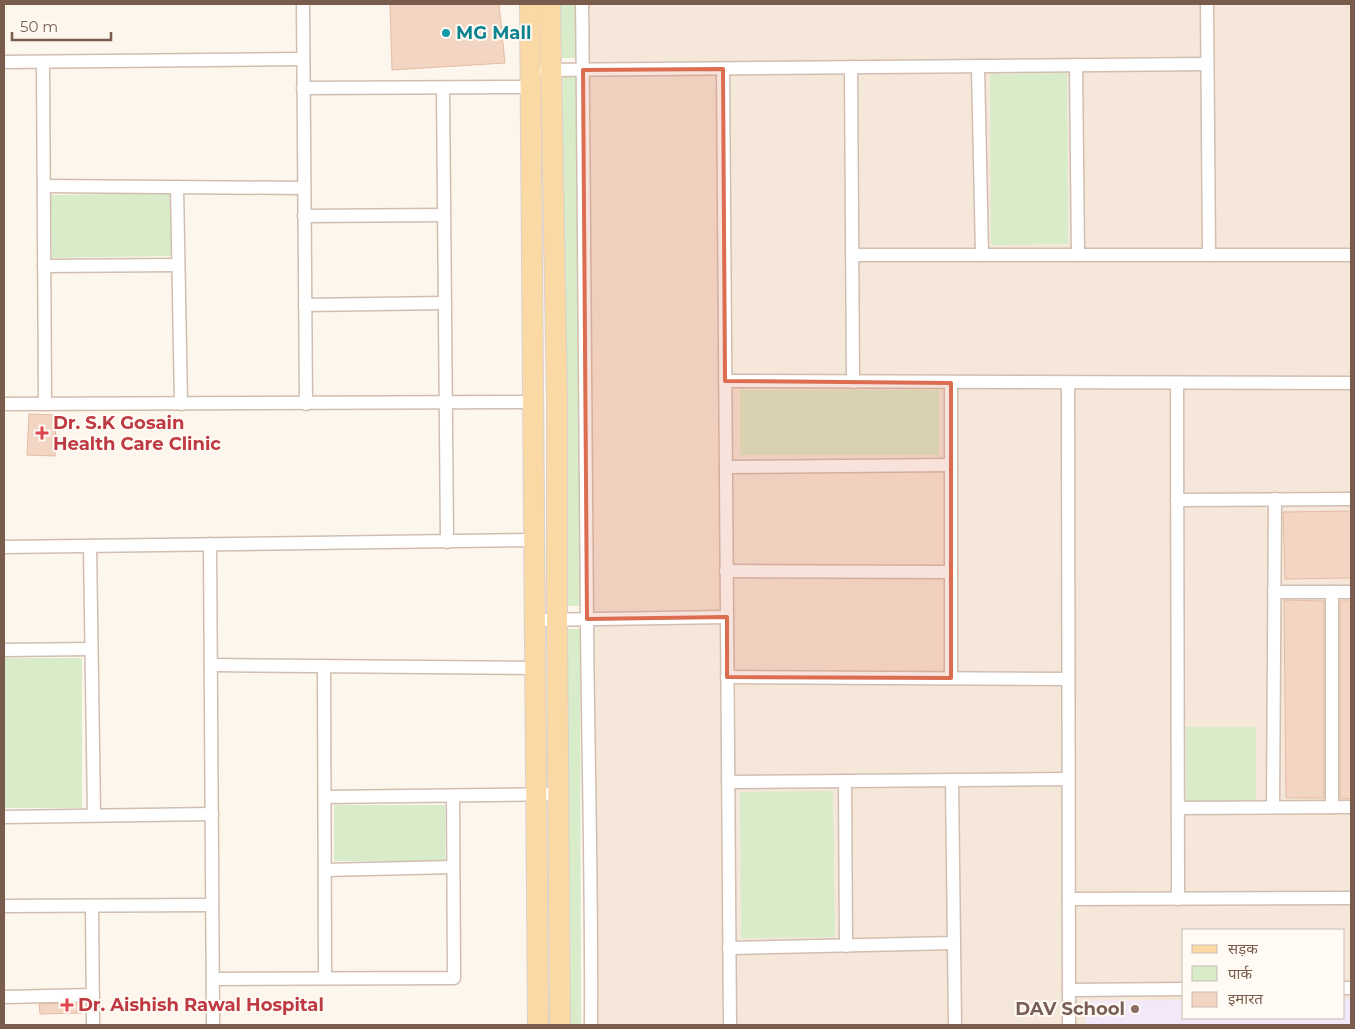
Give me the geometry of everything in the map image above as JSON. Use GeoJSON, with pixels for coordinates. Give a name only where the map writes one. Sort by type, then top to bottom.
{"type":"FeatureCollection","features":[{"type":"Feature","properties":{"kind":"main road"},"geometry":{"type":"LineString","coordinates":[[530,4],[537,76],[557,402],[560,1025]]}},
{"type":"Feature","properties":{"kind":"main road"},"geometry":{"type":"LineString","coordinates":[[538,1025],[533,402],[537,76],[550,4]]}},
{"type":"Feature","properties":{"kind":"street"},"geometry":{"type":"LineString","coordinates":[[303,4],[306,404]]}},
{"type":"Feature","properties":{"kind":"street"},"geometry":{"type":"LineString","coordinates":[[582,4],[587,619],[592,945],[591,1025]]}},
{"type":"Feature","properties":{"kind":"street"},"geometry":{"type":"LineString","coordinates":[[1206,4],[1209,255]]}},
{"type":"Feature","properties":{"kind":"street"},"geometry":{"type":"LineString","coordinates":[[4,62],[303,59]]}},
{"type":"Feature","properties":{"kind":"street"},"geometry":{"type":"LineString","coordinates":[[43,62],[45,404]]}},
{"type":"Feature","properties":{"kind":"street"},"geometry":{"type":"LineString","coordinates":[[303,88],[443,88],[583,70],[1207,64]]}},
{"type":"Feature","properties":{"kind":"street"},"geometry":{"type":"LineString","coordinates":[[1076,65],[1078,255]]}},
{"type":"Feature","properties":{"kind":"street"},"geometry":{"type":"LineString","coordinates":[[978,66],[982,255]]}},
{"type":"Feature","properties":{"kind":"street"},"geometry":{"type":"LineString","coordinates":[[852,67],[853,382]]}},
{"type":"Feature","properties":{"kind":"street"},"geometry":{"type":"LineString","coordinates":[[723,68],[730,1025]]}},
{"type":"Feature","properties":{"kind":"street"},"geometry":{"type":"LineString","coordinates":[[443,88],[447,542]]}},
{"type":"Feature","properties":{"kind":"street"},"geometry":{"type":"LineString","coordinates":[[44,186],[304,188]]}},
{"type":"Feature","properties":{"kind":"street"},"geometry":{"type":"LineString","coordinates":[[177,187],[181,404]]}},
{"type":"Feature","properties":{"kind":"street"},"geometry":{"type":"LineString","coordinates":[[304,216],[444,215]]}},
{"type":"Feature","properties":{"kind":"street"},"geometry":{"type":"LineString","coordinates":[[852,255],[1351,255]]}},
{"type":"Feature","properties":{"kind":"street"},"geometry":{"type":"LineString","coordinates":[[44,266],[178,265]]}},
{"type":"Feature","properties":{"kind":"street"},"geometry":{"type":"LineString","coordinates":[[305,305],[445,303]]}},
{"type":"Feature","properties":{"kind":"street"},"geometry":{"type":"LineString","coordinates":[[725,382],[1351,383]]}},
{"type":"Feature","properties":{"kind":"street"},"geometry":{"type":"LineString","coordinates":[[951,382],[951,678]]}},
{"type":"Feature","properties":{"kind":"street"},"geometry":{"type":"LineString","coordinates":[[1068,383],[1069,1025]]}},
{"type":"Feature","properties":{"kind":"street"},"geometry":{"type":"LineString","coordinates":[[1177,383],[1178,898]]}},
{"type":"Feature","properties":{"kind":"street"},"geometry":{"type":"LineString","coordinates":[[4,404],[533,402]]}},
{"type":"Feature","properties":{"kind":"street"},"geometry":{"type":"LineString","coordinates":[[726,467],[951,465]]}},
{"type":"Feature","properties":{"kind":"street"},"geometry":{"type":"LineString","coordinates":[[1273,807],[1275,499]]}},
{"type":"Feature","properties":{"kind":"street"},"geometry":{"type":"LineString","coordinates":[[1177,500],[1351,499]]}},
{"type":"Feature","properties":{"kind":"street"},"geometry":{"type":"LineString","coordinates":[[4,547],[534,540]]}},
{"type":"Feature","properties":{"kind":"street"},"geometry":{"type":"LineString","coordinates":[[210,544],[213,1025]]}},
{"type":"Feature","properties":{"kind":"street"},"geometry":{"type":"LineString","coordinates":[[90,546],[94,816]]}},
{"type":"Feature","properties":{"kind":"street"},"geometry":{"type":"LineString","coordinates":[[726,572],[951,572]]}},
{"type":"Feature","properties":{"kind":"street"},"geometry":{"type":"LineString","coordinates":[[1274,592],[1351,592]]}},
{"type":"Feature","properties":{"kind":"street"},"geometry":{"type":"LineString","coordinates":[[1332,592],[1332,807]]}},
{"type":"Feature","properties":{"kind":"street"},"geometry":{"type":"LineString","coordinates":[[535,620],[727,617]]}},
{"type":"Feature","properties":{"kind":"street"},"geometry":{"type":"LineString","coordinates":[[4,650],[91,650]]}},
{"type":"Feature","properties":{"kind":"street"},"geometry":{"type":"LineString","coordinates":[[211,666],[535,668]]}},
{"type":"Feature","properties":{"kind":"street"},"geometry":{"type":"LineString","coordinates":[[324,666],[325,978]]}},
{"type":"Feature","properties":{"kind":"street"},"geometry":{"type":"LineString","coordinates":[[727,677],[1068,679]]}},
{"type":"Feature","properties":{"kind":"street"},"geometry":{"type":"LineString","coordinates":[[728,782],[1068,779]]}},
{"type":"Feature","properties":{"kind":"street"},"geometry":{"type":"LineString","coordinates":[[952,780],[955,1025]]}},
{"type":"Feature","properties":{"kind":"street"},"geometry":{"type":"LineString","coordinates":[[845,781],[846,946]]}},
{"type":"Feature","properties":{"kind":"street"},"geometry":{"type":"LineString","coordinates":[[325,797],[558,794]]}},
{"type":"Feature","properties":{"kind":"street"},"geometry":{"type":"LineString","coordinates":[[213,979],[454,978],[453,796]]}},
{"type":"Feature","properties":{"kind":"street"},"geometry":{"type":"LineString","coordinates":[[1178,808],[1351,807]]}},
{"type":"Feature","properties":{"kind":"street"},"geometry":{"type":"LineString","coordinates":[[4,817],[212,814]]}},
{"type":"Feature","properties":{"kind":"street"},"geometry":{"type":"LineString","coordinates":[[325,870],[453,868]]}},
{"type":"Feature","properties":{"kind":"street"},"geometry":{"type":"LineString","coordinates":[[1069,899],[1351,898]]}},
{"type":"Feature","properties":{"kind":"street"},"geometry":{"type":"LineString","coordinates":[[4,906],[212,906]]}},
{"type":"Feature","properties":{"kind":"street"},"geometry":{"type":"LineString","coordinates":[[92,906],[93,1025]]}},
{"type":"Feature","properties":{"kind":"street"},"geometry":{"type":"LineString","coordinates":[[729,948],[954,943]]}},
{"type":"Feature","properties":{"kind":"street"},"geometry":{"type":"LineString","coordinates":[[1069,990],[1182,989]]}},
{"type":"Feature","properties":{"kind":"street"},"geometry":{"type":"LineString","coordinates":[[4,997],[93,996]]}},
{"type":"Feature","properties":{"kind":"highlighted area"},"geometry":{"type":"Polygon","coordinates":[[[723,69],[725,381],[951,383],[951,678],[727,677],[727,617],[587,619],[583,70],[723,69]]]}},
{"type":"Feature","properties":{"kind":"shaded area"},"geometry":{"type":"Polygon","coordinates":[[[589,4],[1351,4],[1351,1025],[596,1025],[589,4]]]}},
{"type":"Feature","properties":{"kind":"shaded area","name":"DAV School"},"geometry":{"type":"Polygon","coordinates":[[[1345,999],[1351,999],[1351,1025],[1086,1025],[1086,1001],[1182,1000],[1182,1019],[1345,1019],[1345,999]]]}},
{"type":"Feature","properties":{"kind":"green space"},"geometry":{"type":"Polygon","coordinates":[[[558,4],[576,4],[576,58],[558,58],[558,4]]]}},
{"type":"Feature","properties":{"kind":"green space"},"geometry":{"type":"Polygon","coordinates":[[[1067,73],[1068,244],[991,245],[990,74],[1067,73]]]}},
{"type":"Feature","properties":{"kind":"green space"},"geometry":{"type":"Polygon","coordinates":[[[560,77],[577,77],[581,606],[564,606],[560,77]]]}},
{"type":"Feature","properties":{"kind":"green space"},"geometry":{"type":"Polygon","coordinates":[[[171,193],[172,256],[52,258],[51,195],[171,193]]]}},
{"type":"Feature","properties":{"kind":"green space"},"geometry":{"type":"Polygon","coordinates":[[[740,390],[939,390],[939,455],[740,455],[740,390]]]}},
{"type":"Feature","properties":{"kind":"green space"},"geometry":{"type":"Polygon","coordinates":[[[563,629],[580,629],[581,1025],[564,1025],[563,629]]]}},
{"type":"Feature","properties":{"kind":"green space"},"geometry":{"type":"Polygon","coordinates":[[[4,658],[82,658],[82,808],[4,808],[4,658]]]}},
{"type":"Feature","properties":{"kind":"green space"},"geometry":{"type":"Polygon","coordinates":[[[1186,727],[1256,727],[1256,802],[1186,802],[1186,727]]]}},
{"type":"Feature","properties":{"kind":"green space"},"geometry":{"type":"Polygon","coordinates":[[[833,791],[835,937],[741,938],[740,792],[833,791]]]}},
{"type":"Feature","properties":{"kind":"green space"},"geometry":{"type":"Polygon","coordinates":[[[334,805],[445,805],[445,861],[334,861],[334,805]]]}},
{"type":"Feature","properties":{"kind":"building","name":"MG Mall"},"geometry":{"type":"Polygon","coordinates":[[[390,4],[499,4],[505,63],[392,70],[390,4]]]}},
{"type":"Feature","properties":{"kind":"building"},"geometry":{"type":"Polygon","coordinates":[[[29,414],[56,415],[55,456],[27,455],[29,414]]]}},
{"type":"Feature","properties":{"kind":"building"},"geometry":{"type":"Polygon","coordinates":[[[1351,511],[1351,578],[1285,579],[1283,512],[1351,511]]]}},
{"type":"Feature","properties":{"kind":"building"},"geometry":{"type":"Polygon","coordinates":[[[1284,600],[1324,601],[1324,798],[1286,798],[1284,600]]]}},
{"type":"Feature","properties":{"kind":"building"},"geometry":{"type":"Polygon","coordinates":[[[1340,601],[1351,601],[1351,799],[1340,798],[1340,601]]]}},
{"type":"Feature","properties":{"kind":"building"},"geometry":{"type":"Polygon","coordinates":[[[82,1003],[82,1013],[40,1014],[39,1004],[82,1003]]]}},
{"type":"Feature","properties":{"kind":"place","name":"MG Mall"},"geometry":{"type":"Point","coordinates":[446,33]}},
{"type":"Feature","properties":{"kind":"place","name":"Dr. S.K Gosain Health Care Clinic"},"geometry":{"type":"Point","coordinates":[42,433]}},
{"type":"Feature","properties":{"kind":"place","name":"Dr. Aishish Rawal Hospital"},"geometry":{"type":"Point","coordinates":[67,1005]}},
{"type":"Feature","properties":{"kind":"place","name":"DAV School"},"geometry":{"type":"Point","coordinates":[1135,1009]}}]}
